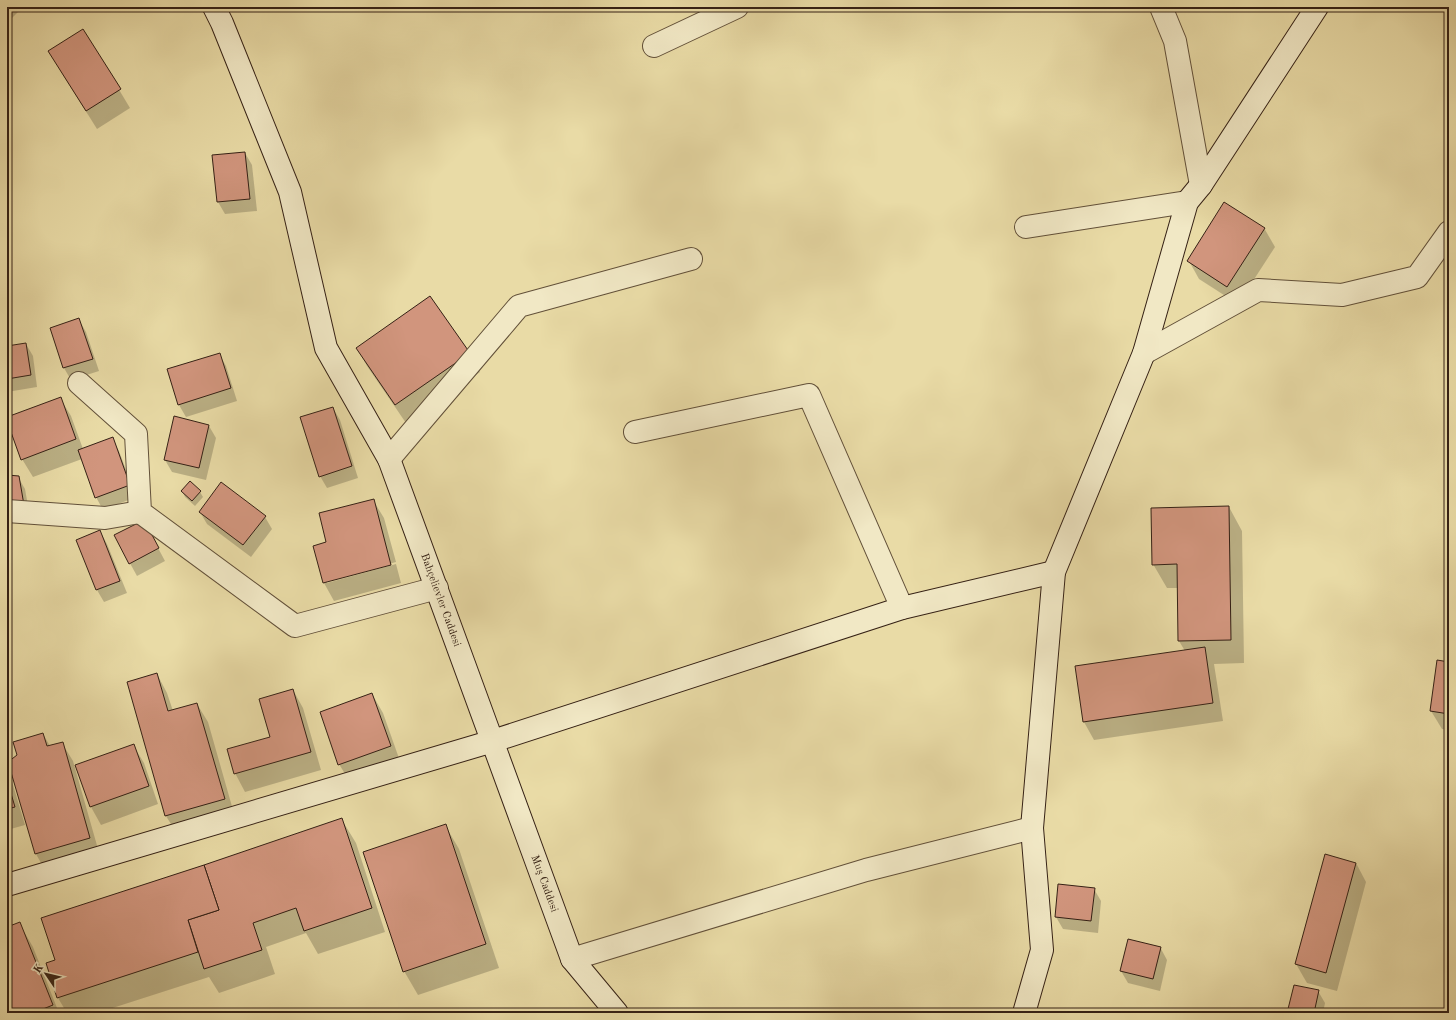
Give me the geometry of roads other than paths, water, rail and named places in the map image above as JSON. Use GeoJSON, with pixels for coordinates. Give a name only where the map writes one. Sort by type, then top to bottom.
{"type":"FeatureCollection","features":[{"type":"Feature","properties":{"kind":"main road","name":"Bahçelievler Caddesi"},"geometry":{"type":"LineString","coordinates":[[214,7],[222,23],[290,192],[326,348],[389,459],[493,741]]}},
{"type":"Feature","properties":{"kind":"main road"},"geometry":{"type":"LineString","coordinates":[[654,46],[737,7]]}},
{"type":"Feature","properties":{"kind":"main road"},"geometry":{"type":"LineString","coordinates":[[1161,7],[1175,41],[1201,184]]}},
{"type":"Feature","properties":{"kind":"main road"},"geometry":{"type":"LineString","coordinates":[[1024,1013],[1042,950],[1032,828],[1054,572],[1144,353],[1187,202],[1201,184],[1317,7]]}},
{"type":"Feature","properties":{"kind":"main road"},"geometry":{"type":"LineString","coordinates":[[1026,227],[1187,202]]}},
{"type":"Feature","properties":{"kind":"main road"},"geometry":{"type":"LineString","coordinates":[[1144,353],[1258,290],[1342,295],[1417,277],[1449,232]]}},
{"type":"Feature","properties":{"kind":"main road"},"geometry":{"type":"LineString","coordinates":[[389,459],[519,306],[691,259]]}},
{"type":"Feature","properties":{"kind":"main road"},"geometry":{"type":"LineString","coordinates":[[79,383],[136,434],[140,512]]}},
{"type":"Feature","properties":{"kind":"main road"},"geometry":{"type":"LineString","coordinates":[[635,432],[809,395],[902,608]]}},
{"type":"Feature","properties":{"kind":"main road"},"geometry":{"type":"LineString","coordinates":[[7,512],[105,518],[140,512],[295,626],[437,588]]}},
{"type":"Feature","properties":{"kind":"main road"},"geometry":{"type":"LineString","coordinates":[[7,885],[493,741],[902,608],[1054,572]]}},
{"type":"Feature","properties":{"kind":"main road","name":"Muş Caddesi"},"geometry":{"type":"LineString","coordinates":[[493,741],[572,959],[617,1013]]}},
{"type":"Feature","properties":{"kind":"main road"},"geometry":{"type":"LineString","coordinates":[[572,959],[866,870],[1032,828]]}}]}
